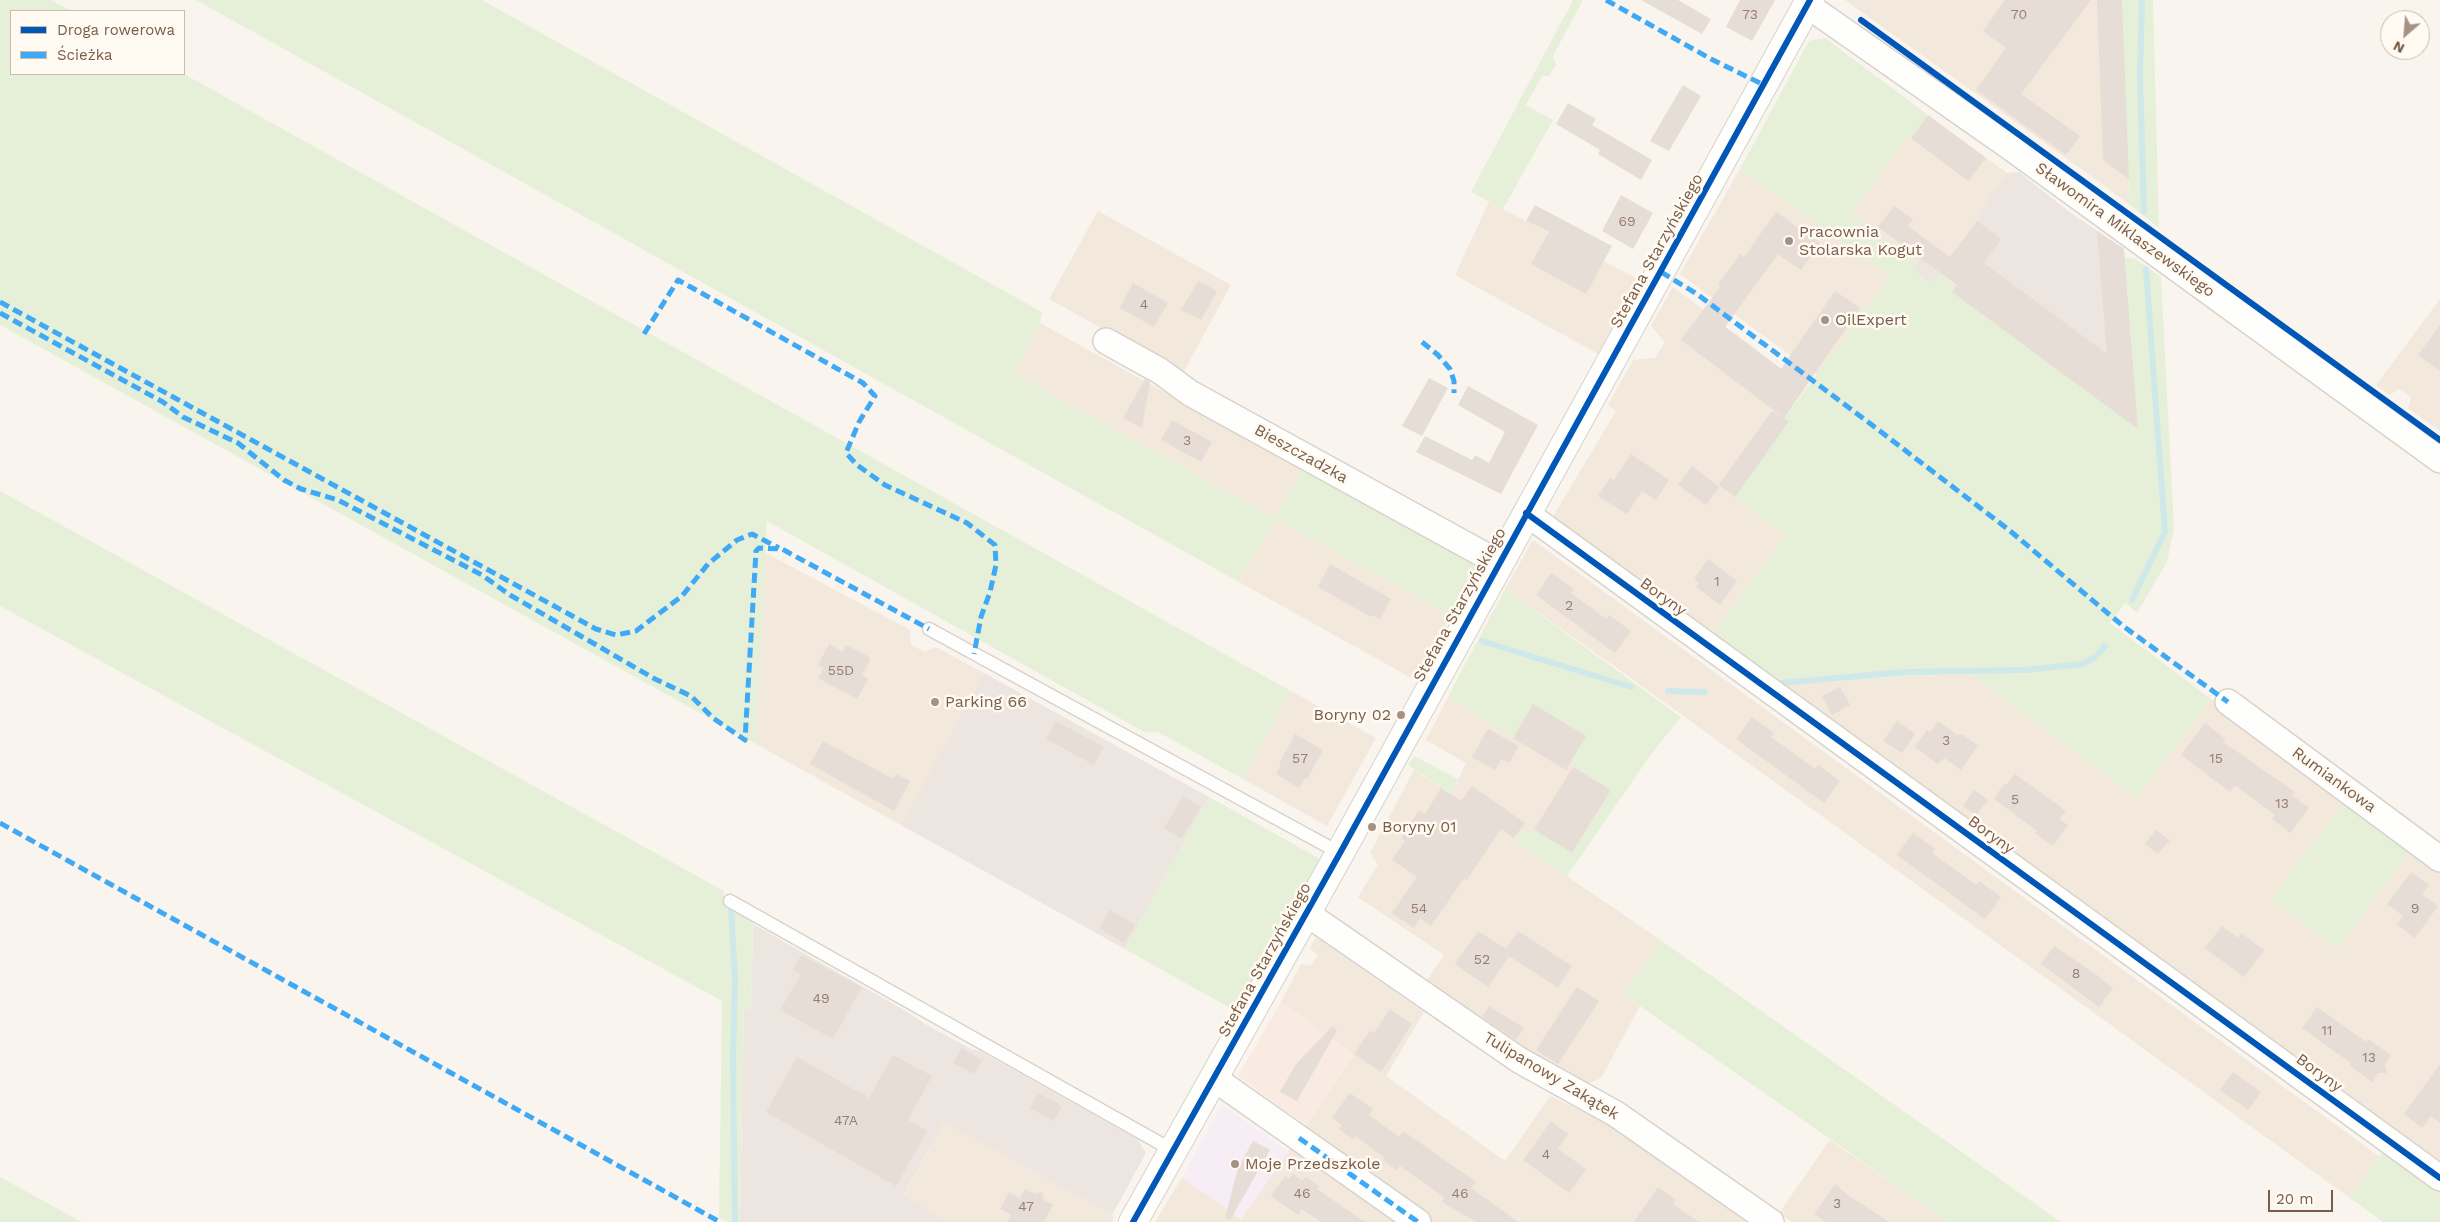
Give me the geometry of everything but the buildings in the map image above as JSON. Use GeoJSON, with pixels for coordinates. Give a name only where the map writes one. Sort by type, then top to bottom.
{"type":"FeatureCollection","features":[{"type":"Feature","properties":{"kind":"street","name":"Sławomira Miklaszewskiego"},"geometry":{"type":"LineString","coordinates":[[1809,2],[2440,460]]}},
{"type":"Feature","properties":{"kind":"street","name":"Stefana Starzyńskiego"},"geometry":{"type":"LineString","coordinates":[[1133,1222],[1172,1150],[1215,1079],[1809,2]]}},
{"type":"Feature","properties":{"kind":"street","name":"Bieszczadzka"},"geometry":{"type":"LineString","coordinates":[[1106,341],[1160,371],[1190,393],[1499,563]]}},
{"type":"Feature","properties":{"kind":"street","name":"Boryny"},"geometry":{"type":"LineString","coordinates":[[1526,513],[2440,1178]]}},
{"type":"Feature","properties":{"kind":"street","name":"Rumiankowa"},"geometry":{"type":"LineString","coordinates":[[2228,702],[2440,859]]}},
{"type":"Feature","properties":{"kind":"street","name":"Tulipanowy Zakątek"},"geometry":{"type":"LineString","coordinates":[[1306,913],[1519,1060],[1616,1114],[1770,1222]]}},
{"type":"Feature","properties":{"kind":"street"},"geometry":{"type":"LineString","coordinates":[[1215,1079],[1418,1222]]}},
{"type":"Feature","properties":{"kind":"lane"},"geometry":{"type":"LineString","coordinates":[[929,629],[1340,853]]}},
{"type":"Feature","properties":{"kind":"lane"},"geometry":{"type":"LineString","coordinates":[[730,901],[1172,1150]]}},
{"type":"Feature","properties":{"kind":"shaded area"},"geometry":{"type":"Polygon","coordinates":[[[1845,0],[2122,0],[2129,204],[2084,171],[1845,0]]]}},
{"type":"Feature","properties":{"kind":"shaded area"},"geometry":{"type":"Polygon","coordinates":[[[1928,115],[2007,173],[1991,193],[1977,221],[1950,257],[1920,257],[1916,263],[1851,214],[1908,134],[1911,138],[1928,115]]]}},
{"type":"Feature","properties":{"kind":"shaded area"},"geometry":{"type":"Polygon","coordinates":[[[1740,169],[1891,276],[1817,375],[1680,274],[1740,169]]]}},
{"type":"Feature","properties":{"kind":"shaded area"},"geometry":{"type":"Polygon","coordinates":[[[2019,172],[2068,211],[2124,249],[2138,429],[1941,273],[1932,284],[1911,270],[1931,243],[1950,257],[1977,221],[1991,193],[2007,173],[2019,172]]]}},
{"type":"Feature","properties":{"kind":"shaded area"},"geometry":{"type":"Polygon","coordinates":[[[1489,202],[1638,279],[1598,354],[1455,275],[1489,202]]]}},
{"type":"Feature","properties":{"kind":"shaded area"},"geometry":{"type":"Polygon","coordinates":[[[1098,211],[1231,285],[1183,373],[1049,299],[1098,211]]]}},
{"type":"Feature","properties":{"kind":"shaded area"},"geometry":{"type":"Polygon","coordinates":[[[1673,287],[1806,387],[1784,417],[1789,421],[1785,536],[1711,637],[1617,568],[1615,562],[1603,552],[1597,554],[1551,520],[1616,411],[1608,405],[1633,360],[1655,358],[1665,342],[1651,326],[1673,287]]]}},
{"type":"Feature","properties":{"kind":"shaded area"},"geometry":{"type":"Polygon","coordinates":[[[2440,299],[2440,431],[2408,408],[2411,397],[2399,389],[2390,395],[2376,385],[2440,299]]]}},
{"type":"Feature","properties":{"kind":"shaded area"},"geometry":{"type":"Polygon","coordinates":[[[1040,323],[1303,469],[1276,519],[1451,615],[1415,680],[1239,582],[1275,519],[1014,374],[1040,323]]]}},
{"type":"Feature","properties":{"kind":"shaded area"},"geometry":{"type":"Polygon","coordinates":[[[1533,540],[2380,1157],[2350,1198],[1505,589],[1533,540]]]}},
{"type":"Feature","properties":{"kind":"shaded area"},"geometry":{"type":"Polygon","coordinates":[[[764,552],[910,630],[911,645],[925,652],[936,647],[984,673],[901,825],[756,744],[764,552]]]}},
{"type":"Feature","properties":{"kind":"shaded area"},"geometry":{"type":"Polygon","coordinates":[[[984,673],[1209,797],[1125,949],[901,825],[984,673]]]}},
{"type":"Feature","properties":{"kind":"shaded area"},"geometry":{"type":"Polygon","coordinates":[[[1969,673],[2137,798],[2211,699],[2346,799],[2337,949],[2413,848],[2440,869],[2440,1168],[1778,685],[1969,673]]]}},
{"type":"Feature","properties":{"kind":"shaded area"},"geometry":{"type":"Polygon","coordinates":[[[1291,691],[1376,738],[1327,826],[1243,779],[1291,691]]]}},
{"type":"Feature","properties":{"kind":"shaded area"},"geometry":{"type":"Polygon","coordinates":[[[1448,697],[1514,737],[1533,704],[1586,736],[1570,764],[1611,790],[1534,830],[1533,833],[1519,831],[1514,840],[1662,941],[1623,994],[1640,1006],[1601,1078],[1587,1084],[1554,1070],[1425,983],[1444,955],[1358,897],[1378,865],[1370,853],[1414,770],[1451,794],[1466,763],[1426,740],[1448,697]]]}},
{"type":"Feature","properties":{"kind":"shaded area"},"geometry":{"type":"Polygon","coordinates":[[[753,924],[925,1024],[973,1050],[978,1050],[1137,1139],[1146,1153],[1112,1215],[944,1122],[903,1196],[948,1222],[740,1222],[744,1008],[751,1012],[753,924]]]}},
{"type":"Feature","properties":{"kind":"shaded area"},"geometry":{"type":"Polygon","coordinates":[[[1316,937],[1424,1012],[1386,1076],[1505,1161],[1550,1096],[1603,1121],[1747,1222],[1155,1222],[1182,1177],[1241,1219],[1354,1055],[1281,1002],[1301,964],[1311,966],[1318,956],[1310,948],[1316,937]]]}},
{"type":"Feature","properties":{"kind":"shaded area"},"geometry":{"type":"Polygon","coordinates":[[[1281,1002],[1354,1055],[1307,1126],[1238,1076],[1281,1002]]]}},
{"type":"Feature","properties":{"kind":"shaded area","name":"Moje Przedszkole"},"geometry":{"type":"Polygon","coordinates":[[[1222,1105],[1289,1152],[1241,1219],[1182,1177],[1222,1105]]]}},
{"type":"Feature","properties":{"kind":"shaded area"},"geometry":{"type":"Polygon","coordinates":[[[944,1122],[1112,1215],[1114,1217],[1112,1222],[948,1222],[903,1197],[944,1122]]]}},
{"type":"Feature","properties":{"kind":"shaded area"},"geometry":{"type":"Polygon","coordinates":[[[1830,1140],[1949,1222],[1792,1222],[1779,1213],[1830,1140]]]}},
{"type":"Feature","properties":{"kind":"green space"},"geometry":{"type":"Polygon","coordinates":[[[0,0],[51,0],[70,10],[10,10],[10,75],[185,75],[1291,691],[1243,779],[1158,732],[1144,732],[767,521],[756,744],[0,325],[0,0]]]}},
{"type":"Feature","properties":{"kind":"green space"},"geometry":{"type":"Polygon","coordinates":[[[196,0],[482,0],[1042,312],[1040,323],[1014,374],[1275,518],[1303,469],[1469,559],[1478,566],[1451,615],[1275,519],[1239,582],[196,0]]]}},
{"type":"Feature","properties":{"kind":"green space"},"geometry":{"type":"Polygon","coordinates":[[[1573,0],[1583,0],[1553,56],[1556,65],[1549,76],[1542,76],[1526,105],[1553,120],[1503,209],[1471,192],[1573,0]]]}},
{"type":"Feature","properties":{"kind":"green space"},"geometry":{"type":"Polygon","coordinates":[[[2122,0],[2153,0],[2159,228],[2129,204],[2122,0]]]}},
{"type":"Feature","properties":{"kind":"green space"},"geometry":{"type":"Polygon","coordinates":[[[1825,38],[1928,115],[1911,138],[1908,135],[1851,214],[1916,263],[1911,270],[1931,284],[1941,273],[2138,429],[2125,257],[2136,259],[2161,277],[2174,529],[2167,562],[2137,613],[2125,603],[2110,623],[2211,699],[2137,798],[1969,673],[1778,685],[1711,637],[1785,536],[1735,497],[1789,421],[1784,418],[1891,276],[1740,169],[1809,41],[1825,38]]]}},
{"type":"Feature","properties":{"kind":"green space"},"geometry":{"type":"Polygon","coordinates":[[[0,491],[724,891],[724,903],[753,919],[751,1012],[744,1009],[740,1222],[727,1222],[719,1218],[722,1001],[0,606],[0,491]]]}},
{"type":"Feature","properties":{"kind":"green space"},"geometry":{"type":"Polygon","coordinates":[[[1505,589],[1681,717],[1652,753],[1567,876],[1513,840],[1519,831],[1533,833],[1534,830],[1572,853],[1610,790],[1569,764],[1586,736],[1533,705],[1514,737],[1448,697],[1505,589]]]}},
{"type":"Feature","properties":{"kind":"green space"},"geometry":{"type":"Polygon","coordinates":[[[1414,756],[1458,779],[1451,794],[1408,765],[1414,756]]]}},
{"type":"Feature","properties":{"kind":"green space"},"geometry":{"type":"Polygon","coordinates":[[[1209,797],[1322,860],[1237,1012],[1125,949],[1209,797]]]}},
{"type":"Feature","properties":{"kind":"green space"},"geometry":{"type":"Polygon","coordinates":[[[2346,799],[2413,848],[2337,949],[2271,899],[2346,799]]]}},
{"type":"Feature","properties":{"kind":"green space"},"geometry":{"type":"Polygon","coordinates":[[[1662,941],[2061,1222],[1949,1222],[1640,1006],[1623,994],[1662,941]]]}},
{"type":"Feature","properties":{"kind":"green space"},"geometry":{"type":"Polygon","coordinates":[[[2383,1151],[2440,1190],[2440,1222],[2383,1222],[2350,1198],[2383,1151]]]}},
{"type":"Feature","properties":{"kind":"green space"},"geometry":{"type":"Polygon","coordinates":[[[0,1177],[82,1222],[0,1222],[0,1177]]]}},
{"type":"Feature","properties":{"kind":"waterway"},"geometry":{"type":"LineString","coordinates":[[2142,0],[2140,76],[2144,212]]}},
{"type":"Feature","properties":{"kind":"waterway"},"geometry":{"type":"LineString","coordinates":[[2132,600],[2165,532],[2146,269]]}},
{"type":"Feature","properties":{"kind":"waterway"},"geometry":{"type":"LineString","coordinates":[[1482,641],[1631,687]]}},
{"type":"Feature","properties":{"kind":"waterway"},"geometry":{"type":"LineString","coordinates":[[1782,683],[1903,672],[2026,670],[2082,664],[2095,657],[2105,646]]}},
{"type":"Feature","properties":{"kind":"waterway"},"geometry":{"type":"LineString","coordinates":[[1668,691],[1705,692]]}},
{"type":"Feature","properties":{"kind":"waterway"},"geometry":{"type":"LineString","coordinates":[[731,910],[735,978],[733,1060],[735,1220]]}},
{"type":"Feature","properties":{"kind":"marked path"},"geometry":{"type":"LineString","coordinates":[[1606,0],[1711,59],[1764,85]]}},
{"type":"Feature","properties":{"kind":"marked path"},"geometry":{"type":"LineString","coordinates":[[1661,272],[1697,294],[1876,428],[2009,530],[2123,626],[2228,702]]}},
{"type":"Feature","properties":{"kind":"marked path"},"geometry":{"type":"LineString","coordinates":[[644,334],[678,280],[863,383],[875,396],[859,422],[846,453],[857,465],[885,485],[967,523],[995,545],[996,565],[990,592],[981,617],[974,654]]}},
{"type":"Feature","properties":{"kind":"marked path"},"geometry":{"type":"LineString","coordinates":[[0,302],[596,629],[616,635],[636,631],[682,596],[708,564],[737,540],[752,534],[779,548]]}},
{"type":"Feature","properties":{"kind":"marked path"},"geometry":{"type":"LineString","coordinates":[[0,313],[163,402],[183,417],[238,443],[284,480],[301,489],[338,500],[482,575],[510,595],[655,679],[691,696],[713,718],[745,740],[756,551],[759,548],[782,549],[929,629]]}},
{"type":"Feature","properties":{"kind":"marked path"},"geometry":{"type":"LineString","coordinates":[[1422,342],[1438,355],[1450,369],[1454,381],[1454,393]]}},
{"type":"Feature","properties":{"kind":"marked path"},"geometry":{"type":"LineString","coordinates":[[0,823],[720,1222]]}},
{"type":"Feature","properties":{"kind":"marked path"},"geometry":{"type":"LineString","coordinates":[[1299,1138],[1418,1222]]}},
{"type":"Feature","properties":{"kind":"cycle path"},"geometry":{"type":"LineString","coordinates":[[1133,1222],[1340,853],[1810,0]]}},
{"type":"Feature","properties":{"kind":"cycle path"},"geometry":{"type":"LineString","coordinates":[[1861,20],[2440,440]]}},
{"type":"Feature","properties":{"kind":"cycle path"},"geometry":{"type":"LineString","coordinates":[[1526,513],[2440,1178]]}},
{"type":"Feature","properties":{"kind":"place","name":"Pracownia Stolarska Kogut"},"geometry":{"type":"Point","coordinates":[1789,241]}},
{"type":"Feature","properties":{"kind":"place","name":"OilExpert"},"geometry":{"type":"Point","coordinates":[1825,320]}},
{"type":"Feature","properties":{"kind":"place","name":"Parking 66"},"geometry":{"type":"Point","coordinates":[935,702]}},
{"type":"Feature","properties":{"kind":"place","name":"Boryny 02"},"geometry":{"type":"Point","coordinates":[1401,715]}},
{"type":"Feature","properties":{"kind":"place","name":"Boryny 01"},"geometry":{"type":"Point","coordinates":[1372,827]}},
{"type":"Feature","properties":{"kind":"place","name":"Moje Przedszkole"},"geometry":{"type":"Point","coordinates":[1235,1164]}}]}
